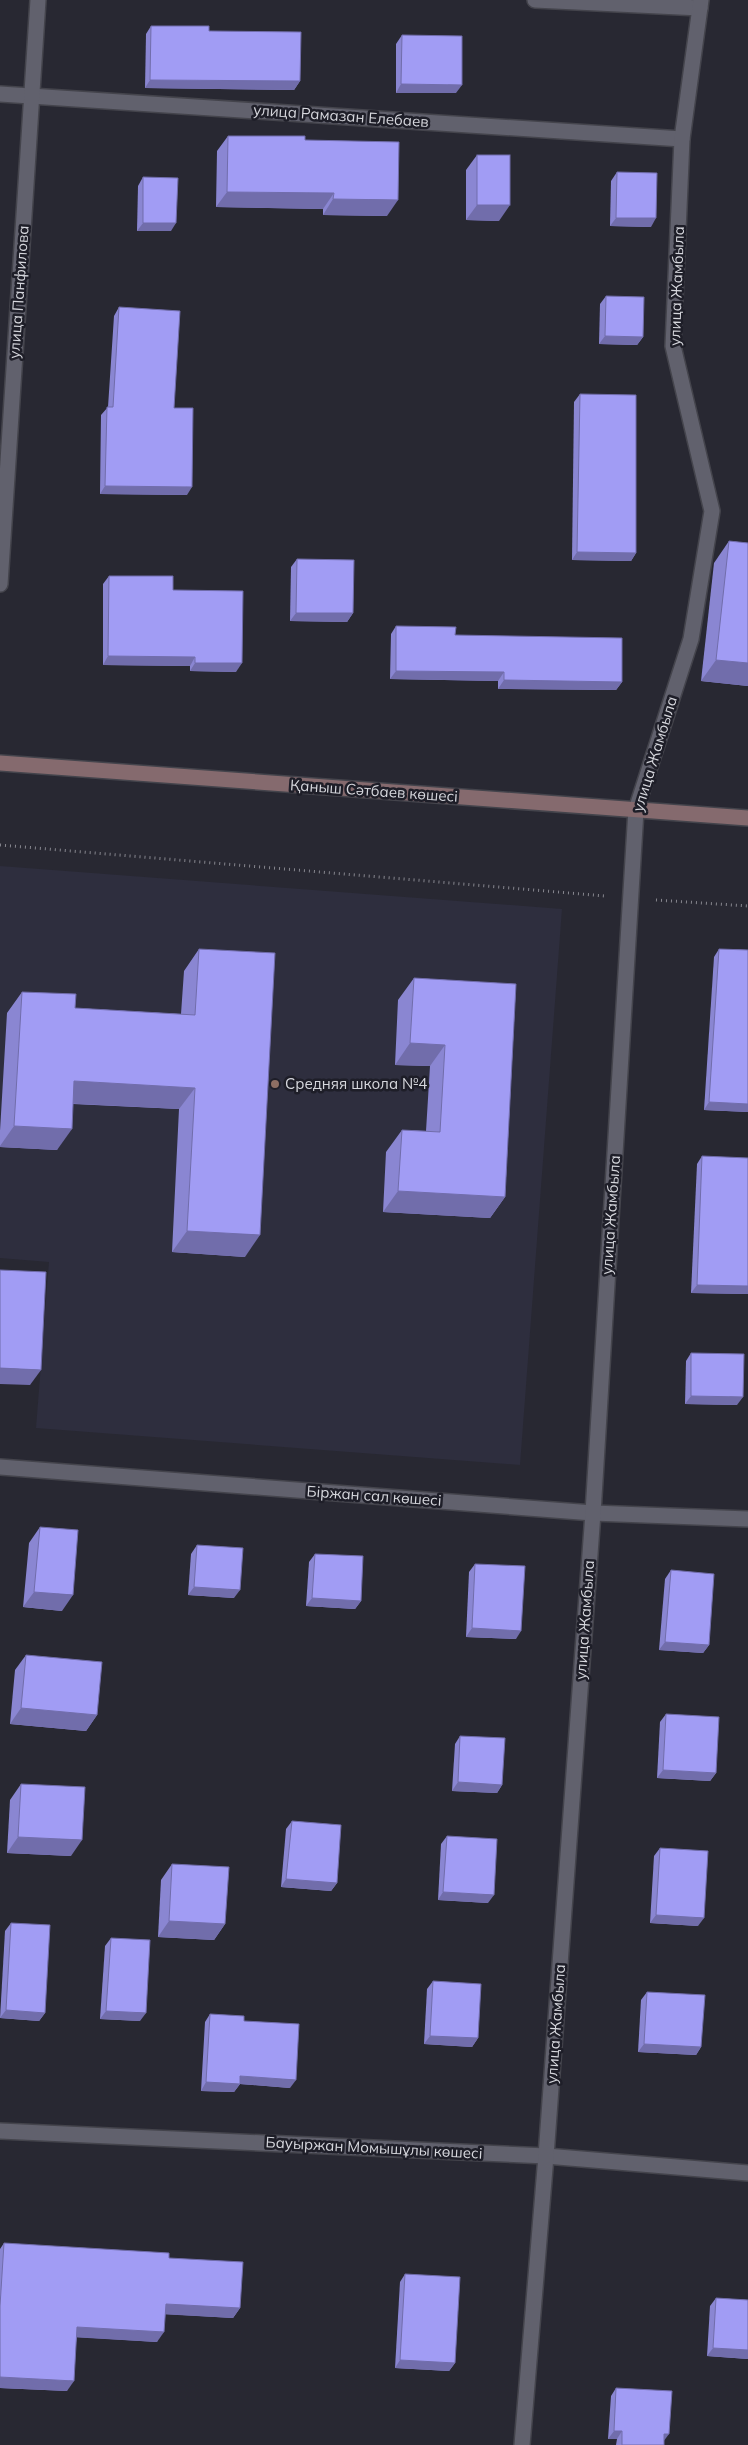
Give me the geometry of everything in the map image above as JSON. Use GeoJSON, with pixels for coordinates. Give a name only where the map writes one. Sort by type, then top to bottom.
{"type":"FeatureCollection","features":[{"type":"Feature","properties":{"kind":"street","name":"улица Панфилова"},"geometry":{"type":"LineString","coordinates":[[0,584],[38,0]]}},
{"type":"Feature","properties":{"kind":"street"},"geometry":{"type":"LineString","coordinates":[[535,0],[700,4]]}},
{"type":"Feature","properties":{"kind":"street","name":"улица Жамбыла"},"geometry":{"type":"LineString","coordinates":[[522,2445],[546,2156],[593,1513],[636,810],[691,639],[712,511],[673,346],[682,139],[700,4]]}},
{"type":"Feature","properties":{"kind":"street","name":"улица Рамазан Елебаев"},"geometry":{"type":"LineString","coordinates":[[0,94],[682,139]]}},
{"type":"Feature","properties":{"kind":"street","name":"Қаныш Сәтбаев көшесі"},"geometry":{"type":"LineString","coordinates":[[0,763],[748,818]]}},
{"type":"Feature","properties":{"kind":"street","name":"Біржан сал көшесі"},"geometry":{"type":"LineString","coordinates":[[0,1467],[593,1513],[748,1519]]}},
{"type":"Feature","properties":{"kind":"street","name":"Бауыржан Момышұлы көшесі"},"geometry":{"type":"LineString","coordinates":[[0,2131],[546,2156],[748,2173]]}},
{"type":"Feature","properties":{"kind":"path"},"geometry":{"type":"LineString","coordinates":[[0,844],[631,899],[748,906]]}},
{"type":"Feature","properties":{"kind":"shaded area","name":"Средняя школа №4"},"geometry":{"type":"Polygon","coordinates":[[[0,866],[562,909],[520,1465],[36,1428],[49,1262],[0,1258],[0,866]]]}},
{"type":"Feature","properties":{"kind":"building"},"geometry":{"type":"Polygon","coordinates":[[[151,26],[209,26],[209,31],[301,32],[300,81],[150,80],[151,26]]]}},
{"type":"Feature","properties":{"kind":"building"},"geometry":{"type":"Polygon","coordinates":[[[402,35],[462,36],[462,85],[401,84],[402,35]]]}},
{"type":"Feature","properties":{"kind":"building"},"geometry":{"type":"Polygon","coordinates":[[[228,136],[305,136],[305,140],[399,142],[398,200],[333,199],[334,193],[227,192],[228,136]]]}},
{"type":"Feature","properties":{"kind":"building"},"geometry":{"type":"Polygon","coordinates":[[[477,155],[510,155],[510,205],[477,205],[477,155]]]}},
{"type":"Feature","properties":{"kind":"building"},"geometry":{"type":"Polygon","coordinates":[[[617,172],[657,173],[656,218],[616,218],[617,172]]]}},
{"type":"Feature","properties":{"kind":"building"},"geometry":{"type":"Polygon","coordinates":[[[143,177],[178,178],[176,223],[143,223],[143,177]]]}},
{"type":"Feature","properties":{"kind":"building"},"geometry":{"type":"Polygon","coordinates":[[[606,296],[644,297],[643,337],[605,336],[606,296]]]}},
{"type":"Feature","properties":{"kind":"building"},"geometry":{"type":"Polygon","coordinates":[[[119,307],[180,311],[174,408],[193,408],[192,487],[105,486],[107,407],[113,407],[119,307]]]}},
{"type":"Feature","properties":{"kind":"building"},"geometry":{"type":"Polygon","coordinates":[[[580,394],[636,395],[636,553],[577,552],[580,394]]]}},
{"type":"Feature","properties":{"kind":"building"},"geometry":{"type":"Polygon","coordinates":[[[729,541],[748,543],[748,663],[716,660],[729,541]]]}},
{"type":"Feature","properties":{"kind":"building"},"geometry":{"type":"Polygon","coordinates":[[[297,559],[354,560],[353,613],[296,613],[297,559]]]}},
{"type":"Feature","properties":{"kind":"building"},"geometry":{"type":"Polygon","coordinates":[[[109,576],[173,576],[173,590],[243,591],[242,663],[195,663],[195,657],[108,656],[109,576]]]}},
{"type":"Feature","properties":{"kind":"building"},"geometry":{"type":"Polygon","coordinates":[[[396,626],[456,627],[455,635],[622,638],[622,682],[504,680],[504,672],[396,671],[396,626]]]}},
{"type":"Feature","properties":{"kind":"building"},"geometry":{"type":"Polygon","coordinates":[[[199,949],[275,953],[260,1235],[187,1231],[195,1088],[74,1081],[72,1129],[14,1126],[22,992],[76,994],[75,1008],[195,1015],[199,949]]]}},
{"type":"Feature","properties":{"kind":"building"},"geometry":{"type":"Polygon","coordinates":[[[719,949],[748,950],[748,1104],[709,1102],[719,949]]]}},
{"type":"Feature","properties":{"kind":"building"},"geometry":{"type":"Polygon","coordinates":[[[414,978],[516,984],[505,1197],[398,1191],[402,1130],[440,1132],[445,1045],[410,1043],[414,978]]]}},
{"type":"Feature","properties":{"kind":"building"},"geometry":{"type":"Polygon","coordinates":[[[702,1156],[748,1158],[748,1286],[697,1285],[702,1156]]]}},
{"type":"Feature","properties":{"kind":"building"},"geometry":{"type":"Polygon","coordinates":[[[0,1270],[46,1272],[41,1370],[0,1368],[0,1270]]]}},
{"type":"Feature","properties":{"kind":"building"},"geometry":{"type":"Polygon","coordinates":[[[691,1353],[744,1354],[743,1397],[691,1396],[691,1353]]]}},
{"type":"Feature","properties":{"kind":"building"},"geometry":{"type":"Polygon","coordinates":[[[40,1527],[78,1530],[73,1595],[34,1592],[40,1527]]]}},
{"type":"Feature","properties":{"kind":"building"},"geometry":{"type":"Polygon","coordinates":[[[197,1545],[243,1548],[240,1590],[194,1587],[197,1545]]]}},
{"type":"Feature","properties":{"kind":"building"},"geometry":{"type":"Polygon","coordinates":[[[315,1554],[363,1556],[361,1601],[312,1598],[315,1554]]]}},
{"type":"Feature","properties":{"kind":"building"},"geometry":{"type":"Polygon","coordinates":[[[475,1564],[525,1566],[521,1631],[472,1628],[475,1564]]]}},
{"type":"Feature","properties":{"kind":"building"},"geometry":{"type":"Polygon","coordinates":[[[671,1570],[714,1574],[709,1645],[665,1642],[671,1570]]]}},
{"type":"Feature","properties":{"kind":"building"},"geometry":{"type":"Polygon","coordinates":[[[26,1655],[102,1662],[97,1715],[21,1708],[26,1655]]]}},
{"type":"Feature","properties":{"kind":"building"},"geometry":{"type":"Polygon","coordinates":[[[666,1714],[719,1717],[716,1773],[663,1770],[666,1714]]]}},
{"type":"Feature","properties":{"kind":"building"},"geometry":{"type":"Polygon","coordinates":[[[460,1736],[505,1738],[502,1785],[458,1782],[460,1736]]]}},
{"type":"Feature","properties":{"kind":"building"},"geometry":{"type":"Polygon","coordinates":[[[21,1784],[85,1787],[82,1840],[18,1837],[21,1784]]]}},
{"type":"Feature","properties":{"kind":"building"},"geometry":{"type":"Polygon","coordinates":[[[292,1821],[341,1825],[337,1883],[286,1879],[292,1821]]]}},
{"type":"Feature","properties":{"kind":"building"},"geometry":{"type":"Polygon","coordinates":[[[447,1836],[497,1839],[494,1895],[443,1892],[447,1836]]]}},
{"type":"Feature","properties":{"kind":"building"},"geometry":{"type":"Polygon","coordinates":[[[660,1848],[708,1851],[704,1918],[656,1915],[660,1848]]]}},
{"type":"Feature","properties":{"kind":"building"},"geometry":{"type":"Polygon","coordinates":[[[172,1864],[229,1867],[225,1924],[169,1921],[172,1864]]]}},
{"type":"Feature","properties":{"kind":"building"},"geometry":{"type":"Polygon","coordinates":[[[11,1923],[50,1925],[45,2013],[6,2010],[11,1923]]]}},
{"type":"Feature","properties":{"kind":"building"},"geometry":{"type":"Polygon","coordinates":[[[111,1938],[150,1940],[146,2013],[106,2011],[111,1938]]]}},
{"type":"Feature","properties":{"kind":"building"},"geometry":{"type":"Polygon","coordinates":[[[433,1981],[481,1984],[478,2038],[430,2036],[433,1981]]]}},
{"type":"Feature","properties":{"kind":"building"},"geometry":{"type":"Polygon","coordinates":[[[647,1992],[705,1995],[701,2047],[644,2044],[647,1992]]]}},
{"type":"Feature","properties":{"kind":"building"},"geometry":{"type":"Polygon","coordinates":[[[210,2014],[244,2016],[244,2021],[299,2024],[296,2080],[240,2076],[240,2084],[206,2082],[210,2014]]]}},
{"type":"Feature","properties":{"kind":"building"},"geometry":{"type":"Polygon","coordinates":[[[4,2243],[169,2253],[169,2258],[243,2262],[240,2308],[166,2304],[164,2332],[77,2327],[74,2381],[0,2377],[0,2306],[4,2243]]]}},
{"type":"Feature","properties":{"kind":"building"},"geometry":{"type":"Polygon","coordinates":[[[405,2274],[460,2277],[455,2363],[400,2360],[405,2274]]]}},
{"type":"Feature","properties":{"kind":"building"},"geometry":{"type":"Polygon","coordinates":[[[716,2298],[748,2300],[748,2350],[713,2348],[716,2298]]]}},
{"type":"Feature","properties":{"kind":"building"},"geometry":{"type":"Polygon","coordinates":[[[616,2388],[672,2391],[669,2434],[664,2434],[664,2445],[622,2445],[622,2431],[614,2431],[616,2388]]]}},
{"type":"Feature","properties":{"kind":"place","name":"Средняя школа №4"},"geometry":{"type":"Point","coordinates":[275,1084]}}]}
